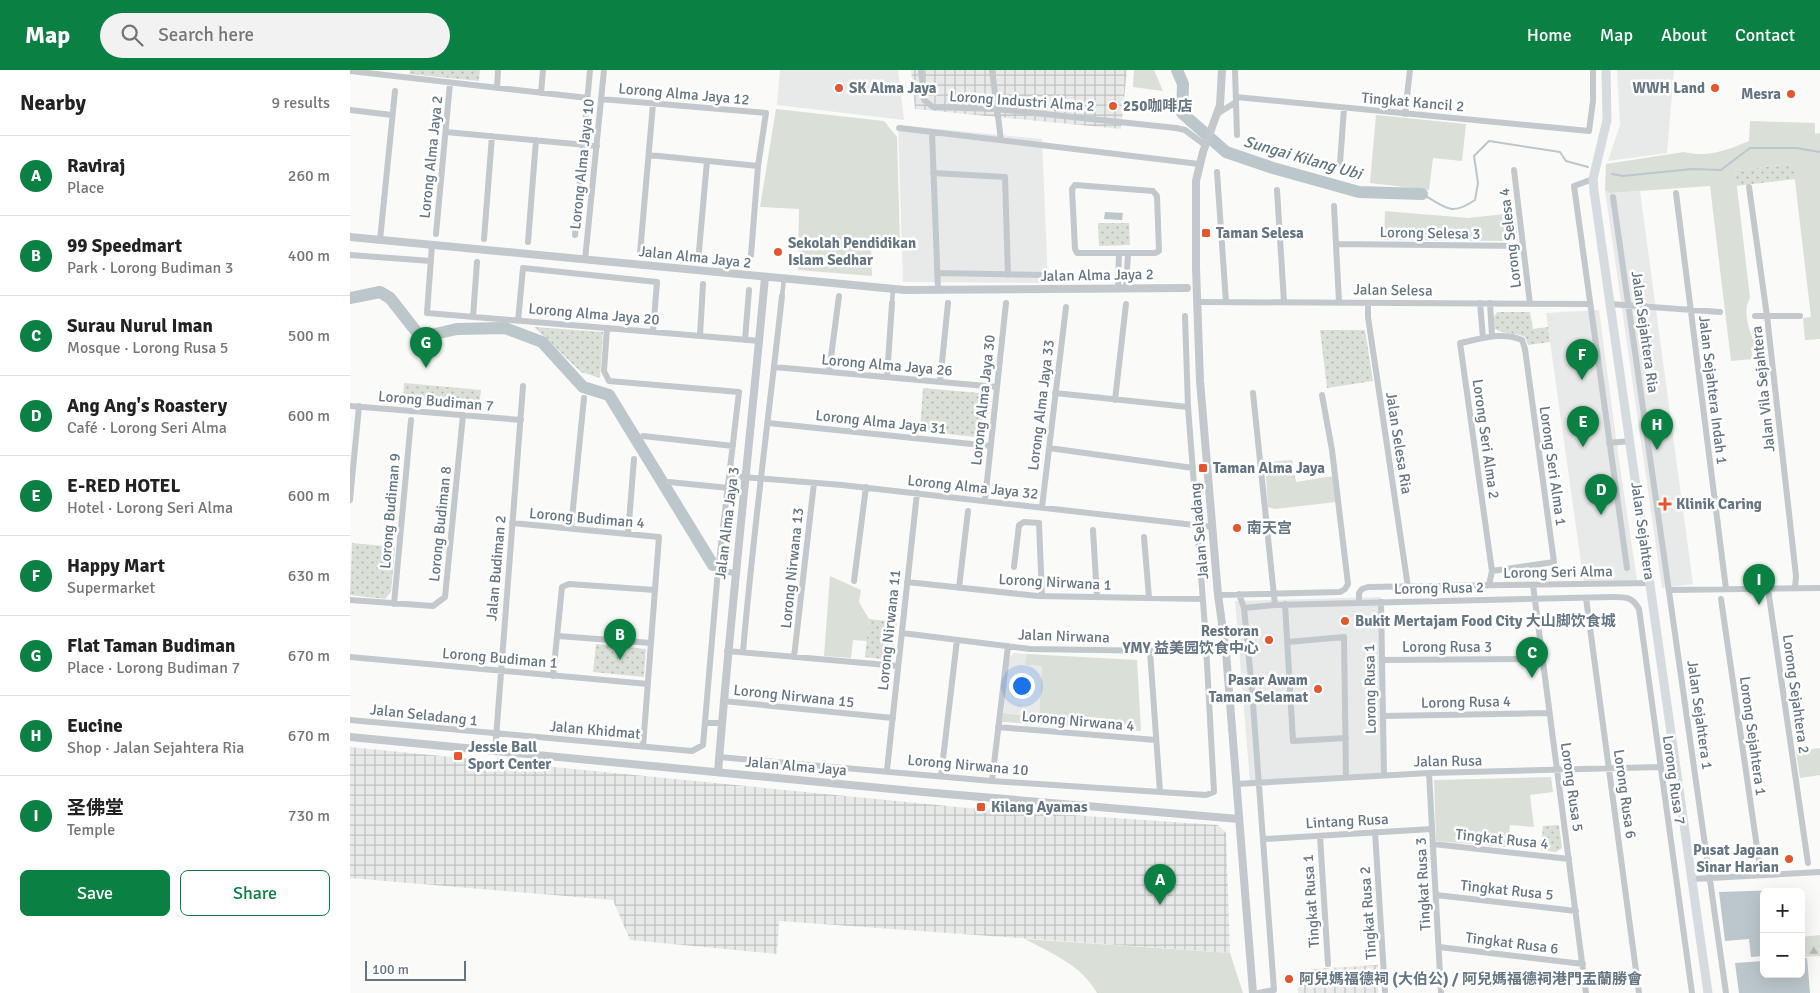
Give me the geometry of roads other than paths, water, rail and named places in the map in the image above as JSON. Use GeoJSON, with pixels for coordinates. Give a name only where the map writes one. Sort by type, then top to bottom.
{"type":"FeatureCollection","features":[{"type":"Feature","properties":{"kind":"main road","name":"Jalan Sejahtera"},"geometry":{"type":"LineString","coordinates":[[1606,70],[1608,120],[1594,177],[1610,304],[1708,993]]}},
{"type":"Feature","properties":{"kind":"street"},"geometry":{"type":"LineString","coordinates":[[406,70],[406,78]]}},
{"type":"Feature","properties":{"kind":"street"},"geometry":{"type":"LineString","coordinates":[[497,88],[498,70]]}},
{"type":"Feature","properties":{"kind":"street"},"geometry":{"type":"LineString","coordinates":[[541,93],[543,70]]}},
{"type":"Feature","properties":{"kind":"street","name":"Lorong Alma Jaya 10"},"geometry":{"type":"LineString","coordinates":[[575,235],[590,70]]}},
{"type":"Feature","properties":{"kind":"street","name":"Lorong Alma Jaya 10"},"geometry":{"type":"LineString","coordinates":[[585,260],[604,70]]}},
{"type":"Feature","properties":{"kind":"street","name":"Lorong Industri Alma 2"},"geometry":{"type":"LineString","coordinates":[[921,70],[924,100],[933,107],[996,109],[1176,128],[1185,130],[1206,143]]}},
{"type":"Feature","properties":{"kind":"street"},"geometry":{"type":"LineString","coordinates":[[992,70],[1001,140]]}},
{"type":"Feature","properties":{"kind":"street","name":"Jalan Seladang"},"geometry":{"type":"LineString","coordinates":[[1222,70],[1221,96],[1217,116],[1199,164],[1194,195],[1197,302],[1200,381],[1218,595],[1226,652],[1253,993]]}},
{"type":"Feature","properties":{"kind":"street"},"geometry":{"type":"LineString","coordinates":[[1235,70],[1237,135]]}},
{"type":"Feature","properties":{"kind":"street"},"geometry":{"type":"LineString","coordinates":[[1405,114],[1410,70]]}},
{"type":"Feature","properties":{"kind":"street","name":"Tingkat Kancil 2"},"geometry":{"type":"LineString","coordinates":[[1236,100],[1589,131],[1593,101],[1592,70]]}},
{"type":"Feature","properties":{"kind":"street"},"geometry":{"type":"LineString","coordinates":[[350,71],[588,98]]}},
{"type":"Feature","properties":{"kind":"street","name":"Lorong Alma Jaya 2"},"geometry":{"type":"LineString","coordinates":[[436,234],[450,83]]}},
{"type":"Feature","properties":{"kind":"street"},"geometry":{"type":"LineString","coordinates":[[380,240],[395,92]]}},
{"type":"Feature","properties":{"kind":"street","name":"Lorong Alma Jaya 12"},"geometry":{"type":"LineString","coordinates":[[601,99],[766,113],[758,166]]}},
{"type":"Feature","properties":{"kind":"street"},"geometry":{"type":"LineString","coordinates":[[1217,116],[1236,100]]}},
{"type":"Feature","properties":{"kind":"street"},"geometry":{"type":"LineString","coordinates":[[640,253],[653,104]]}},
{"type":"Feature","properties":{"kind":"street"},"geometry":{"type":"LineString","coordinates":[[1340,164],[1344,108]]}},
{"type":"Feature","properties":{"kind":"street"},"geometry":{"type":"LineString","coordinates":[[350,110],[392,115]]}},
{"type":"Feature","properties":{"kind":"street"},"geometry":{"type":"LineString","coordinates":[[899,128],[1199,164]]}},
{"type":"Feature","properties":{"kind":"street"},"geometry":{"type":"LineString","coordinates":[[446,132],[597,146]]}},
{"type":"Feature","properties":{"kind":"street"},"geometry":{"type":"LineString","coordinates":[[932,132],[938,290]]}},
{"type":"Feature","properties":{"kind":"street"},"geometry":{"type":"LineString","coordinates":[[484,238],[492,136]]}},
{"type":"Feature","properties":{"kind":"street"},"geometry":{"type":"LineString","coordinates":[[528,242],[536,140]]}},
{"type":"Feature","properties":{"kind":"street"},"geometry":{"type":"LineString","coordinates":[[649,155],[758,166],[751,255]]}},
{"type":"Feature","properties":{"kind":"street"},"geometry":{"type":"LineString","coordinates":[[699,250],[707,161]]}},
{"type":"Feature","properties":{"kind":"street","name":"Lorong Selesa 4"},"geometry":{"type":"LineString","coordinates":[[1514,170],[1530,304]]}},
{"type":"Feature","properties":{"kind":"street"},"geometry":{"type":"LineString","coordinates":[[1217,172],[1226,302]]}},
{"type":"Feature","properties":{"kind":"street"},"geometry":{"type":"LineString","coordinates":[[933,173],[1004,177],[1008,275]]}},
{"type":"Feature","properties":{"kind":"street"},"geometry":{"type":"LineString","coordinates":[[1589,304],[1574,186],[1594,177]]}},
{"type":"Feature","properties":{"kind":"street"},"geometry":{"type":"LineString","coordinates":[[1075,184],[1154,191],[1157,196],[1159,251],[1155,253],[1128,253],[1077,253],[1074,249],[1072,188],[1075,184]]}},
{"type":"Feature","properties":{"kind":"street","name":"Jalan Vila Sejahtera"},"geometry":{"type":"LineString","coordinates":[[1749,187],[1767,316],[1796,576],[1795,588]]}},
{"type":"Feature","properties":{"kind":"street"},"geometry":{"type":"LineString","coordinates":[[1277,190],[1284,302]]}},
{"type":"Feature","properties":{"kind":"street","name":"Jalan Sejahtera Indah 1"},"geometry":{"type":"LineString","coordinates":[[1676,193],[1726,589]]}},
{"type":"Feature","properties":{"kind":"street","name":"Jalan Sejahtera Ria"},"geometry":{"type":"LineString","coordinates":[[1614,197],[1669,590]]}},
{"type":"Feature","properties":{"kind":"street"},"geometry":{"type":"LineString","coordinates":[[1334,206],[1339,302]]}},
{"type":"Feature","properties":{"kind":"street","name":"Jalan Alma Jaya 2"},"geometry":{"type":"LineString","coordinates":[[350,238],[893,289],[1187,288]]}},
{"type":"Feature","properties":{"kind":"street","name":"Lorong Selesa 3"},"geometry":{"type":"LineString","coordinates":[[1336,244],[1523,246]]}},
{"type":"Feature","properties":{"kind":"street"},"geometry":{"type":"LineString","coordinates":[[350,255],[431,261],[432,245]]}},
{"type":"Feature","properties":{"kind":"street"},"geometry":{"type":"LineString","coordinates":[[1120,253],[1122,288]]}},
{"type":"Feature","properties":{"kind":"street"},"geometry":{"type":"LineString","coordinates":[[1122,288],[1128,253]]}},
{"type":"Feature","properties":{"kind":"street","name":"Lorong Alma Jaya 20"},"geometry":{"type":"LineString","coordinates":[[431,261],[427,313],[760,341]]}},
{"type":"Feature","properties":{"kind":"street"},"geometry":{"type":"LineString","coordinates":[[473,317],[477,262]]}},
{"type":"Feature","properties":{"kind":"street","name":"Jalan Alma Jaya 2"},"geometry":{"type":"LineString","coordinates":[[518,320],[523,268],[657,282],[653,332]]}},
{"type":"Feature","properties":{"kind":"street"},"geometry":{"type":"LineString","coordinates":[[1196,268],[1187,288],[1198,314]]}},
{"type":"Feature","properties":{"kind":"street"},"geometry":{"type":"LineString","coordinates":[[937,273],[1044,275]]}},
{"type":"Feature","properties":{"kind":"street","name":"Jalan Alma Jaya 3"},"geometry":{"type":"LineString","coordinates":[[718,772],[734,573],[747,477],[765,278]]}},
{"type":"Feature","properties":{"kind":"street"},"geometry":{"type":"LineString","coordinates":[[782,296],[784,279]]}},
{"type":"Feature","properties":{"kind":"street"},"geometry":{"type":"LineString","coordinates":[[700,336],[703,284]]}},
{"type":"Feature","properties":{"kind":"street"},"geometry":{"type":"LineString","coordinates":[[887,377],[893,289]]}},
{"type":"Feature","properties":{"kind":"street"},"geometry":{"type":"LineString","coordinates":[[745,340],[749,290]]}},
{"type":"Feature","properties":{"kind":"street","name":"Jalan Alma Jaya 3"},"geometry":{"type":"LineString","coordinates":[[743,652],[751,558],[762,478],[782,296]]}},
{"type":"Feature","properties":{"kind":"street"},"geometry":{"type":"LineString","coordinates":[[829,372],[839,296]]}},
{"type":"Feature","properties":{"kind":"street","name":"Jalan Selesa"},"geometry":{"type":"LineString","coordinates":[[1197,302],[1589,304]]}},
{"type":"Feature","properties":{"kind":"street"},"geometry":{"type":"LineString","coordinates":[[940,382],[948,303]]}},
{"type":"Feature","properties":{"kind":"street","name":"Lorong Alma Jaya 30"},"geometry":{"type":"LineString","coordinates":[[985,500],[1006,303]]}},
{"type":"Feature","properties":{"kind":"street","name":"Jalan Selesa Ria"},"geometry":{"type":"LineString","coordinates":[[1368,303],[1368,317],[1408,586]]}},
{"type":"Feature","properties":{"kind":"street"},"geometry":{"type":"LineString","coordinates":[[1480,303],[1483,338]]}},
{"type":"Feature","properties":{"kind":"street"},"geometry":{"type":"LineString","coordinates":[[1490,303],[1492,336]]}},
{"type":"Feature","properties":{"kind":"street"},"geometry":{"type":"LineString","coordinates":[[1115,400],[1126,304]]}},
{"type":"Feature","properties":{"kind":"street","name":"Lorong Seri Alma"},"geometry":{"type":"LineString","coordinates":[[1589,304],[1627,568]]}},
{"type":"Feature","properties":{"kind":"street"},"geometry":{"type":"LineString","coordinates":[[1610,304],[1720,312]]}},
{"type":"Feature","properties":{"kind":"street","name":"Lorong Alma Jaya 33"},"geometry":{"type":"LineString","coordinates":[[1042,507],[1066,307]]}},
{"type":"Feature","properties":{"kind":"street","name":"Jalan Seladang"},"geometry":{"type":"LineString","coordinates":[[1185,316],[1188,407],[1207,652],[1214,792]]}},
{"type":"Feature","properties":{"kind":"street"},"geometry":{"type":"LineString","coordinates":[[1755,316],[1800,316]]}},
{"type":"Feature","properties":{"kind":"street","name":"Jalan Alma Jaya 3"},"geometry":{"type":"LineString","coordinates":[[607,328],[604,370],[609,381],[739,392],[718,570],[703,745],[692,751]]}},
{"type":"Feature","properties":{"kind":"street","name":"Lorong Seri Alma 2"},"geometry":{"type":"LineString","coordinates":[[1492,336],[1460,343],[1492,571]]}},
{"type":"Feature","properties":{"kind":"street","name":"Lorong Seri Alma 1"},"geometry":{"type":"LineString","coordinates":[[1492,336],[1515,337],[1522,340],[1525,349],[1554,562],[1492,571]]}},
{"type":"Feature","properties":{"kind":"street","name":"Lorong Alma Jaya 26"},"geometry":{"type":"LineString","coordinates":[[774,367],[997,387]]}},
{"type":"Feature","properties":{"kind":"street","name":"Jalan Budiman 2"},"geometry":{"type":"LineString","coordinates":[[495,751],[524,386]]}},
{"type":"Feature","properties":{"kind":"street"},"geometry":{"type":"LineString","coordinates":[[1055,393],[1188,407]]}},
{"type":"Feature","properties":{"kind":"street"},"geometry":{"type":"LineString","coordinates":[[1253,393],[1275,605]]}},
{"type":"Feature","properties":{"kind":"street"},"geometry":{"type":"LineString","coordinates":[[1218,595],[1340,592],[1348,584],[1332,450],[1322,395]]}},
{"type":"Feature","properties":{"kind":"street"},"geometry":{"type":"LineString","coordinates":[[571,528],[584,398]]}},
{"type":"Feature","properties":{"kind":"street","name":"Lorong Budiman 7"},"geometry":{"type":"LineString","coordinates":[[350,406],[521,420]]}},
{"type":"Feature","properties":{"kind":"street"},"geometry":{"type":"LineString","coordinates":[[350,500],[359,406]]}},
{"type":"Feature","properties":{"kind":"street","name":"Lorong Budiman 8"},"geometry":{"type":"LineString","coordinates":[[350,600],[433,606],[445,597],[464,416]]}},
{"type":"Feature","properties":{"kind":"street","name":"Lorong Budiman 9"},"geometry":{"type":"LineString","coordinates":[[394,604],[411,420]]}},
{"type":"Feature","properties":{"kind":"street","name":"Lorong Alma Jaya 31"},"geometry":{"type":"LineString","coordinates":[[768,423],[991,446]]}},
{"type":"Feature","properties":{"kind":"street"},"geometry":{"type":"LineString","coordinates":[[644,436],[733,446]]}},
{"type":"Feature","properties":{"kind":"street"},"geometry":{"type":"LineString","coordinates":[[1609,443],[1630,441]]}},
{"type":"Feature","properties":{"kind":"street"},"geometry":{"type":"LineString","coordinates":[[1049,448],[1193,468]]}},
{"type":"Feature","properties":{"kind":"street"},"geometry":{"type":"LineString","coordinates":[[628,534],[634,459]]}},
{"type":"Feature","properties":{"kind":"street","name":"Lorong Alma Jaya 32"},"geometry":{"type":"LineString","coordinates":[[730,476],[866,487],[1212,527]]}},
{"type":"Feature","properties":{"kind":"street"},"geometry":{"type":"LineString","coordinates":[[669,482],[729,488]]}},
{"type":"Feature","properties":{"kind":"street","name":"Lorong Nirwana 13"},"geometry":{"type":"LineString","coordinates":[[794,657],[814,483]]}},
{"type":"Feature","properties":{"kind":"street"},"geometry":{"type":"LineString","coordinates":[[854,581],[866,487]]}},
{"type":"Feature","properties":{"kind":"street","name":"Lorong Nirwana 11"},"geometry":{"type":"LineString","coordinates":[[887,770],[917,493]]}},
{"type":"Feature","properties":{"kind":"street"},"geometry":{"type":"LineString","coordinates":[[959,588],[968,511]]}},
{"type":"Feature","properties":{"kind":"street"},"geometry":{"type":"LineString","coordinates":[[1014,567],[1019,525],[1024,522],[1039,523],[1042,596]]}},
{"type":"Feature","properties":{"kind":"street","name":"Lorong Budiman 4"},"geometry":{"type":"LineString","coordinates":[[512,523],[659,537],[655,590]]}},
{"type":"Feature","properties":{"kind":"street"},"geometry":{"type":"LineString","coordinates":[[1093,530],[1097,597]]}},
{"type":"Feature","properties":{"kind":"street"},"geometry":{"type":"LineString","coordinates":[[1144,537],[1149,598]]}},
{"type":"Feature","properties":{"kind":"street"},"geometry":{"type":"LineString","coordinates":[[718,570],[734,573]]}},
{"type":"Feature","properties":{"kind":"street"},"geometry":{"type":"LineString","coordinates":[[1489,585],[1492,571]]}},
{"type":"Feature","properties":{"kind":"street","name":"Lorong Nirwana 1"},"geometry":{"type":"LineString","coordinates":[[907,582],[1042,596],[1202,600]]}},
{"type":"Feature","properties":{"kind":"street","name":"Lorong Seri Alma"},"geometry":{"type":"LineString","coordinates":[[1359,602],[1359,593],[1362,589],[1408,586],[1650,583]]}},
{"type":"Feature","properties":{"kind":"street"},"geometry":{"type":"LineString","coordinates":[[553,676],[562,586],[569,584],[655,590],[643,747]]}},
{"type":"Feature","properties":{"kind":"street","name":"Lorong Rusa 5"},"geometry":{"type":"LineString","coordinates":[[1532,585],[1586,993]]}},
{"type":"Feature","properties":{"kind":"street"},"geometry":{"type":"LineString","coordinates":[[1669,590],[1795,588],[1820,590]]}},
{"type":"Feature","properties":{"kind":"street","name":"Lorong Sejahtera 2"},"geometry":{"type":"LineString","coordinates":[[1768,589],[1808,863]]}},
{"type":"Feature","properties":{"kind":"street","name":"Jalan Sejahtera 1"},"geometry":{"type":"LineString","coordinates":[[1669,590],[1726,993]]}},
{"type":"Feature","properties":{"kind":"street"},"geometry":{"type":"LineString","coordinates":[[1340,592],[1340,603]]}},
{"type":"Feature","properties":{"kind":"street"},"geometry":{"type":"LineString","coordinates":[[1239,594],[1244,608],[1264,839],[1274,990],[1258,993]]}},
{"type":"Feature","properties":{"kind":"street","name":"Lorong Rusa 2"},"geometry":{"type":"LineString","coordinates":[[1244,608],[1285,604],[1534,598],[1626,597],[1634,600]]}},
{"type":"Feature","properties":{"kind":"street","name":"Lorong Rusa 6"},"geometry":{"type":"LineString","coordinates":[[1586,598],[1639,993]]}},
{"type":"Feature","properties":{"kind":"street","name":"Lorong Rusa 7"},"geometry":{"type":"LineString","coordinates":[[1634,600],[1639,609],[1692,993]]}},
{"type":"Feature","properties":{"kind":"street","name":"Lorong Sejahtera 1"},"geometry":{"type":"LineString","coordinates":[[1721,600],[1761,876]]}},
{"type":"Feature","properties":{"kind":"street","name":"Lorong Rusa 1"},"geometry":{"type":"LineString","coordinates":[[1381,602],[1384,775]]}},
{"type":"Feature","properties":{"kind":"street"},"geometry":{"type":"LineString","coordinates":[[1285,604],[1293,741],[1346,738]]}},
{"type":"Feature","properties":{"kind":"street","name":"Jalan Nirwana"},"geometry":{"type":"LineString","coordinates":[[902,633],[1030,648],[1226,652]]}},
{"type":"Feature","properties":{"kind":"street"},"geometry":{"type":"LineString","coordinates":[[558,636],[651,643]]}},
{"type":"Feature","properties":{"kind":"street"},"geometry":{"type":"LineString","coordinates":[[1288,642],[1344,637],[1346,778]]}},
{"type":"Feature","properties":{"kind":"street"},"geometry":{"type":"LineString","coordinates":[[941,776],[957,640]]}},
{"type":"Feature","properties":{"kind":"street"},"geometry":{"type":"LineString","coordinates":[[992,781],[1008,646]]}},
{"type":"Feature","properties":{"kind":"street"},"geometry":{"type":"LineString","coordinates":[[727,651],[898,666]]}},
{"type":"Feature","properties":{"kind":"street"},"geometry":{"type":"LineString","coordinates":[[1150,651],[1160,792]]}},
{"type":"Feature","properties":{"kind":"street","name":"Lorong Budiman 1"},"geometry":{"type":"LineString","coordinates":[[350,657],[648,684]]}},
{"type":"Feature","properties":{"kind":"street","name":"Lorong Rusa 3"},"geometry":{"type":"LineString","coordinates":[[1382,660],[1542,659]]}},
{"type":"Feature","properties":{"kind":"street","name":"Lorong Nirwana 15"},"geometry":{"type":"LineString","coordinates":[[723,701],[892,718]]}},
{"type":"Feature","properties":{"kind":"street","name":"Lorong Rusa 4"},"geometry":{"type":"LineString","coordinates":[[1383,716],[1549,713]]}},
{"type":"Feature","properties":{"kind":"street","name":"Jalan Seladang 1"},"geometry":{"type":"LineString","coordinates":[[350,720],[496,734]]}},
{"type":"Feature","properties":{"kind":"street"},"geometry":{"type":"LineString","coordinates":[[705,724],[721,723]]}},
{"type":"Feature","properties":{"kind":"street","name":"Lorong Nirwana 4"},"geometry":{"type":"LineString","coordinates":[[998,727],[1156,740]]}},
{"type":"Feature","properties":{"kind":"street","name":"Jalan Khidmat"},"geometry":{"type":"LineString","coordinates":[[496,734],[692,751]]}},
{"type":"Feature","properties":{"kind":"street","name":"Jalan Alma Jaya"},"geometry":{"type":"LineString","coordinates":[[350,737],[1239,819]]}},
{"type":"Feature","properties":{"kind":"street","name":"Lorong Nirwana 10"},"geometry":{"type":"LineString","coordinates":[[719,757],[887,770],[992,781],[1206,795],[1214,792]]}},
{"type":"Feature","properties":{"kind":"street","name":"Jalan Rusa"},"geometry":{"type":"LineString","coordinates":[[1237,784],[1429,773],[1660,767]]}},
{"type":"Feature","properties":{"kind":"street","name":"Tingkat Rusa 3"},"geometry":{"type":"LineString","coordinates":[[1429,773],[1441,993]]}},
{"type":"Feature","properties":{"kind":"street","name":"Lintang Rusa"},"geometry":{"type":"LineString","coordinates":[[1264,839],[1432,829]]}},
{"type":"Feature","properties":{"kind":"street","name":"Tingkat Rusa 2"},"geometry":{"type":"LineString","coordinates":[[1375,832],[1385,991]]}},
{"type":"Feature","properties":{"kind":"street","name":"Tingkat Rusa 1"},"geometry":{"type":"LineString","coordinates":[[1320,836],[1328,964]]}},
{"type":"Feature","properties":{"kind":"street","name":"Tingkat Rusa 4"},"geometry":{"type":"LineString","coordinates":[[1433,844],[1569,858]]}},
{"type":"Feature","properties":{"kind":"street"},"geometry":{"type":"LineString","coordinates":[[1692,879],[1820,872]]}},
{"type":"Feature","properties":{"kind":"street","name":"Tingkat Rusa 5"},"geometry":{"type":"LineString","coordinates":[[1436,895],[1576,910]]}},
{"type":"Feature","properties":{"kind":"street","name":"Tingkat Rusa 6"},"geometry":{"type":"LineString","coordinates":[[1439,947],[1583,964]]}},
{"type":"Feature","properties":{"kind":"waterway","name":"Sungai Kilang Ubi"},"geometry":{"type":"LineString","coordinates":[[1177,70],[1183,84],[1182,113],[1226,152],[1273,168],[1359,192],[1422,194]]}},
{"type":"Feature","properties":{"kind":"waterway","name":"Sungai Kilang Ubi"},"geometry":{"type":"LineString","coordinates":[[1422,194],[1443,206],[1454,209],[1475,200],[1478,183],[1474,156],[1489,141],[1560,152],[1566,161],[1588,167]]}},
{"type":"Feature","properties":{"kind":"waterway","name":"Sungai Kilang Ubi"},"geometry":{"type":"LineString","coordinates":[[1612,174],[1623,176],[1692,169],[1721,170],[1750,148],[1796,148],[1820,152]]}},
{"type":"Feature","properties":{"kind":"waterway"},"geometry":{"type":"LineString","coordinates":[[350,298],[380,292],[390,298],[419,335],[426,336],[457,329],[505,328],[542,342],[583,387],[609,395],[713,565]]}},
{"type":"Feature","properties":{"kind":"place","name":"SK Alma Jaya"},"geometry":{"type":"Point","coordinates":[839,88]}},
{"type":"Feature","properties":{"kind":"place","name":"WWH Land"},"geometry":{"type":"Point","coordinates":[1715,88]}},
{"type":"Feature","properties":{"kind":"place","name":"Mesra"},"geometry":{"type":"Point","coordinates":[1791,94]}},
{"type":"Feature","properties":{"kind":"place","name":"250咖啡店"},"geometry":{"type":"Point","coordinates":[1113,106]}},
{"type":"Feature","properties":{"kind":"place","name":"Taman Selesa"},"geometry":{"type":"Point","coordinates":[1206,233]}},
{"type":"Feature","properties":{"kind":"place","name":"Sekolah Pendidikan Islam Sedhar"},"geometry":{"type":"Point","coordinates":[778,252]}},
{"type":"Feature","properties":{"kind":"place","name":"Flat Taman Budiman"},"geometry":{"type":"Point","coordinates":[426,368]}},
{"type":"Feature","properties":{"kind":"place","name":"Happy Mart"},"geometry":{"type":"Point","coordinates":[1582,380]}},
{"type":"Feature","properties":{"kind":"place","name":"E-RED HOTEL"},"geometry":{"type":"Point","coordinates":[1583,447]}},
{"type":"Feature","properties":{"kind":"place","name":"Eucine"},"geometry":{"type":"Point","coordinates":[1657,450]}},
{"type":"Feature","properties":{"kind":"place","name":"Taman Alma Jaya"},"geometry":{"type":"Point","coordinates":[1203,468]}},
{"type":"Feature","properties":{"kind":"place","name":"Klinik Caring"},"geometry":{"type":"Point","coordinates":[1665,504]}},
{"type":"Feature","properties":{"kind":"place","name":"Ang Ang's Roastery"},"geometry":{"type":"Point","coordinates":[1601,515]}},
{"type":"Feature","properties":{"kind":"place","name":"南天宫"},"geometry":{"type":"Point","coordinates":[1237,528]}},
{"type":"Feature","properties":{"kind":"place","name":"圣佛堂"},"geometry":{"type":"Point","coordinates":[1759,605]}},
{"type":"Feature","properties":{"kind":"place","name":"Bukit Mertajam Food City 大山脚饮食城"},"geometry":{"type":"Point","coordinates":[1345,621]}},
{"type":"Feature","properties":{"kind":"place","name":"Restoran YMY 益美园饮食中心"},"geometry":{"type":"Point","coordinates":[1269,640]}},
{"type":"Feature","properties":{"kind":"place","name":"99 Speedmart"},"geometry":{"type":"Point","coordinates":[620,660]}},
{"type":"Feature","properties":{"kind":"place","name":"Surau Nurul Iman"},"geometry":{"type":"Point","coordinates":[1532,678]}},
{"type":"Feature","properties":{"kind":"place","name":"Pasar Awam Taman Selamat"},"geometry":{"type":"Point","coordinates":[1318,689]}},
{"type":"Feature","properties":{"kind":"place","name":"Jessle Ball Sport Center"},"geometry":{"type":"Point","coordinates":[458,756]}},
{"type":"Feature","properties":{"kind":"place","name":"Kilang Ayamas"},"geometry":{"type":"Point","coordinates":[981,807]}},
{"type":"Feature","properties":{"kind":"place","name":"Pusat Jagaan Sinar Harian"},"geometry":{"type":"Point","coordinates":[1789,859]}},
{"type":"Feature","properties":{"kind":"place","name":"Raviraj"},"geometry":{"type":"Point","coordinates":[1160,905]}},
{"type":"Feature","properties":{"kind":"place","name":"阿兒媽福德祠 (大伯公) / 阿兒媽福德祠港門盂蘭勝會"},"geometry":{"type":"Point","coordinates":[1289,979]}}]}
